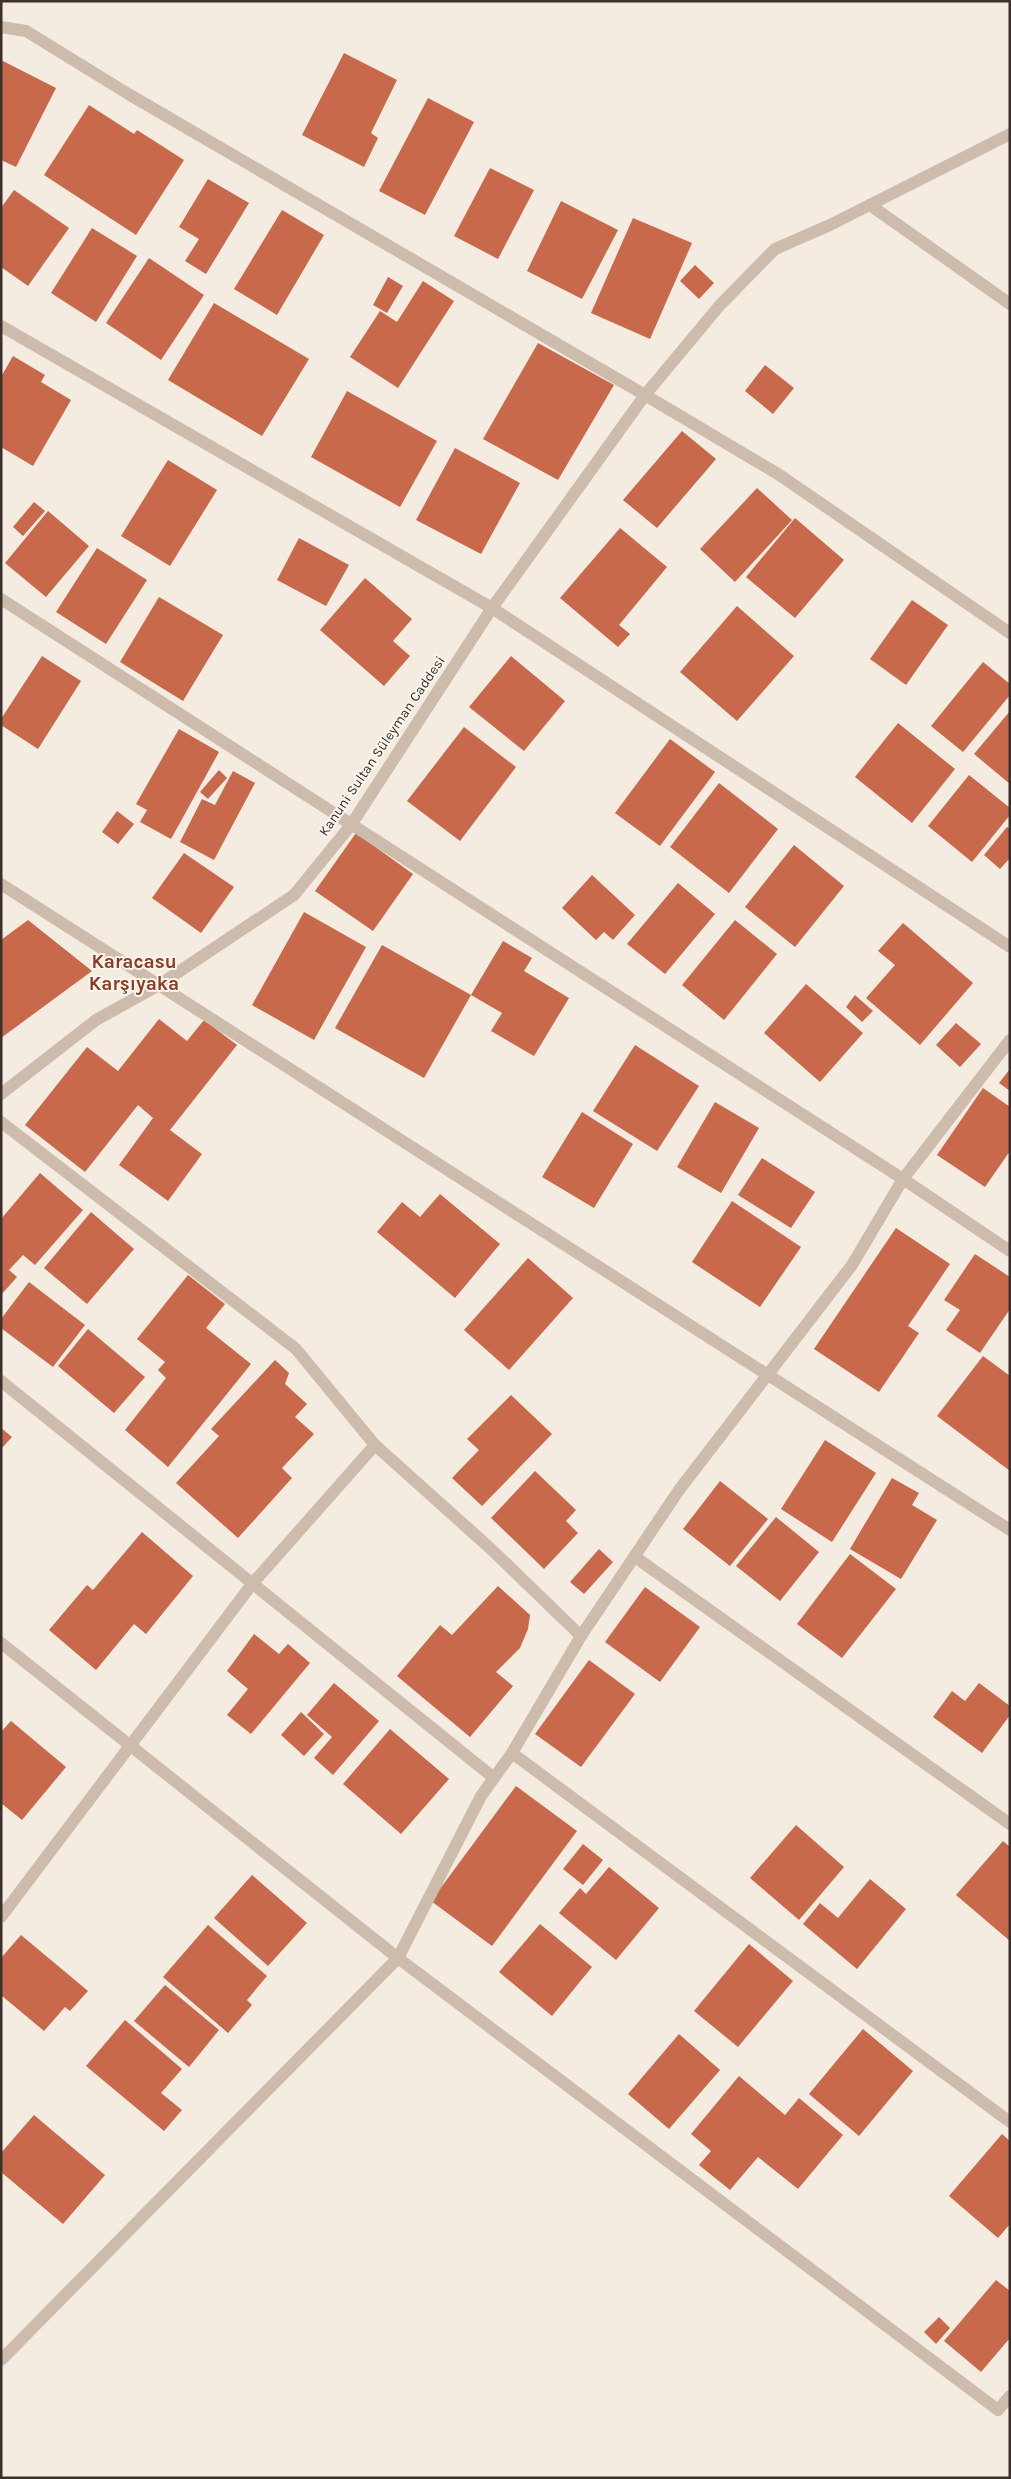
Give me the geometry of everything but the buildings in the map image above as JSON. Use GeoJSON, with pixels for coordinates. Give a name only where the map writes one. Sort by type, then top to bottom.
{"type":"FeatureCollection","features":[{"type":"Feature","properties":{"kind":"street"},"geometry":{"type":"LineString","coordinates":[[1,27],[26,31],[139,100],[778,474],[1010,634]]}},
{"type":"Feature","properties":{"kind":"street","name":"Kanuni Sultan Süleyman Caddesi"},"geometry":{"type":"LineString","coordinates":[[1,1094],[96,1020],[159,985],[294,895],[350,825],[492,608],[645,396],[720,305],[775,249],[870,205],[1010,134]]}},
{"type":"Feature","properties":{"kind":"street"},"geometry":{"type":"LineString","coordinates":[[870,205],[1010,304]]}},
{"type":"Feature","properties":{"kind":"street"},"geometry":{"type":"LineString","coordinates":[[1,326],[492,608],[1010,947]]}},
{"type":"Feature","properties":{"kind":"street"},"geometry":{"type":"LineString","coordinates":[[1,599],[903,1179],[1010,1251]]}},
{"type":"Feature","properties":{"kind":"street"},"geometry":{"type":"LineString","coordinates":[[1,884],[1010,1530]]}},
{"type":"Feature","properties":{"kind":"street"},"geometry":{"type":"LineString","coordinates":[[1,2360],[398,1958],[461,1831],[481,1796],[512,1753],[581,1636],[679,1490],[852,1265],[903,1179],[1010,1040]]}},
{"type":"Feature","properties":{"kind":"street"},"geometry":{"type":"LineString","coordinates":[[1,1122],[296,1349],[375,1445],[492,1549],[581,1636]]}},
{"type":"Feature","properties":{"kind":"street"},"geometry":{"type":"LineString","coordinates":[[1,1381],[494,1778]]}},
{"type":"Feature","properties":{"kind":"street"},"geometry":{"type":"LineString","coordinates":[[1,1917],[252,1584],[375,1445]]}},
{"type":"Feature","properties":{"kind":"street"},"geometry":{"type":"LineString","coordinates":[[635,1557],[1010,1824]]}},
{"type":"Feature","properties":{"kind":"street"},"geometry":{"type":"LineString","coordinates":[[1,1643],[398,1958],[998,2410],[1010,2396]]}},
{"type":"Feature","properties":{"kind":"street"},"geometry":{"type":"LineString","coordinates":[[512,1753],[1010,2122]]}},
{"type":"Feature","properties":{"kind":"district","name":"Karacasu Karşıyaka"},"geometry":{"type":"Point","coordinates":[134,973]}}]}
